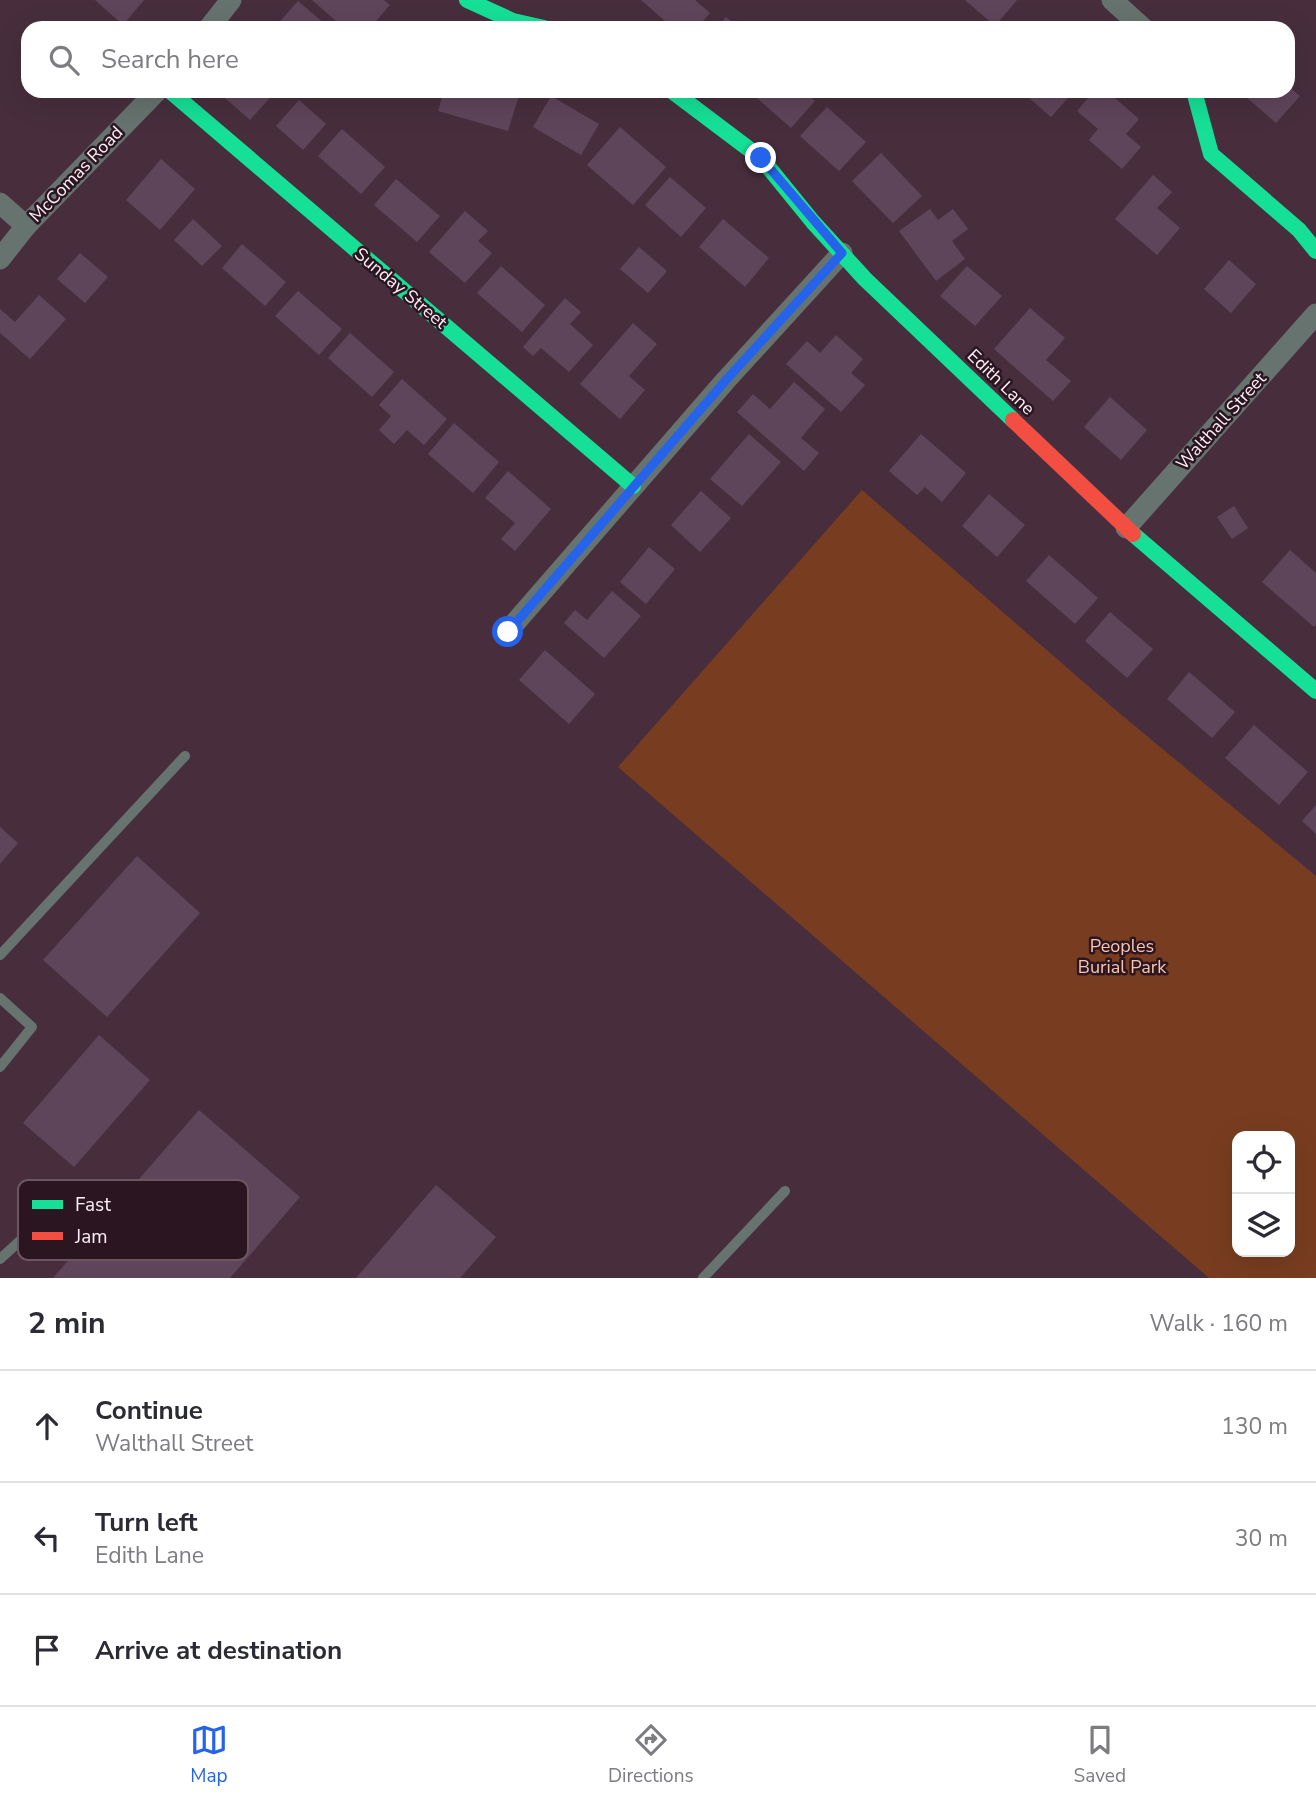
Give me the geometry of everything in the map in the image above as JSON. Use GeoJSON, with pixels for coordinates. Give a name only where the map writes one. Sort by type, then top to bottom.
{"type":"FeatureCollection","features":[{"type":"Feature","properties":{"kind":"street"},"geometry":{"type":"LineString","coordinates":[[214,21],[231,0]]}},
{"type":"Feature","properties":{"kind":"street"},"geometry":{"type":"LineString","coordinates":[[467,0],[513,21]]}},
{"type":"Feature","properties":{"kind":"street"},"geometry":{"type":"LineString","coordinates":[[1112,0],[1135,21]]}},
{"type":"Feature","properties":{"kind":"street","name":"McComas Road"},"geometry":{"type":"LineString","coordinates":[[0,260],[26,226],[150,98]]}},
{"type":"Feature","properties":{"kind":"street","name":"Sunday Street"},"geometry":{"type":"LineString","coordinates":[[178,98],[633,486]]}},
{"type":"Feature","properties":{"kind":"street","name":"Edith Lane"},"geometry":{"type":"LineString","coordinates":[[681,98],[761,158],[864,279],[1126,528],[1316,691]]}},
{"type":"Feature","properties":{"kind":"street"},"geometry":{"type":"LineString","coordinates":[[1196,98],[1211,154],[1298,230],[1316,251]]}},
{"type":"Feature","properties":{"kind":"street"},"geometry":{"type":"LineString","coordinates":[[0,203],[26,226]]}},
{"type":"Feature","properties":{"kind":"street"},"geometry":{"type":"LineString","coordinates":[[508,632],[633,486],[842,253]]}},
{"type":"Feature","properties":{"kind":"street","name":"Walthall Street"},"geometry":{"type":"LineString","coordinates":[[1126,528],[1316,314]]}},
{"type":"Feature","properties":{"kind":"lane"},"geometry":{"type":"LineString","coordinates":[[0,955],[186,756]]}},
{"type":"Feature","properties":{"kind":"lane"},"geometry":{"type":"LineString","coordinates":[[0,998],[32,1027],[0,1067]]}},
{"type":"Feature","properties":{"kind":"lane"},"geometry":{"type":"LineString","coordinates":[[704,1278],[785,1191]]}},
{"type":"Feature","properties":{"kind":"lane"},"geometry":{"type":"LineString","coordinates":[[0,1259],[18,1243]]}},
{"type":"Feature","properties":{"kind":"green space","name":"Peoples Burial Park"},"geometry":{"type":"Polygon","coordinates":[[[862,490],[1118,712],[1316,876],[1316,1278],[1209,1278],[618,767],[862,490]]]}},
{"type":"Feature","properties":{"kind":"building"},"geometry":{"type":"Polygon","coordinates":[[[95,0],[144,0],[126,21],[119,21],[95,0]]]}},
{"type":"Feature","properties":{"kind":"building"},"geometry":{"type":"Polygon","coordinates":[[[312,0],[384,0],[390,5],[376,21],[336,21],[312,0]]]}},
{"type":"Feature","properties":{"kind":"building"},"geometry":{"type":"Polygon","coordinates":[[[641,0],[695,0],[710,13],[703,21],[665,21],[641,0]]]}},
{"type":"Feature","properties":{"kind":"building"},"geometry":{"type":"Polygon","coordinates":[[[965,0],[1017,0],[999,21],[989,21],[965,0]]]}},
{"type":"Feature","properties":{"kind":"building"},"geometry":{"type":"Polygon","coordinates":[[[298,1],[321,21],[280,21],[298,1]]]}},
{"type":"Feature","properties":{"kind":"building"},"geometry":{"type":"Polygon","coordinates":[[[1295,92],[1300,96],[1276,123],[1247,98],[1295,98],[1295,92]]]}},
{"type":"Feature","properties":{"kind":"building"},"geometry":{"type":"Polygon","coordinates":[[[225,98],[270,98],[250,120],[225,98]]]}},
{"type":"Feature","properties":{"kind":"building"},"geometry":{"type":"Polygon","coordinates":[[[442,98],[518,98],[508,131],[438,111],[442,98]]]}},
{"type":"Feature","properties":{"kind":"building"},"geometry":{"type":"Polygon","coordinates":[[[550,98],[554,98],[599,124],[581,155],[533,127],[550,98]]]}},
{"type":"Feature","properties":{"kind":"building"},"geometry":{"type":"Polygon","coordinates":[[[757,98],[811,98],[815,101],[791,128],[757,98]]]}},
{"type":"Feature","properties":{"kind":"building"},"geometry":{"type":"Polygon","coordinates":[[[1029,98],[1068,98],[1051,117],[1029,98]]]}},
{"type":"Feature","properties":{"kind":"building"},"geometry":{"type":"Polygon","coordinates":[[[1088,98],[1115,98],[1139,119],[1126,134],[1141,147],[1122,169],[1089,140],[1098,129],[1077,111],[1088,98]]]}},
{"type":"Feature","properties":{"kind":"building"},"geometry":{"type":"Polygon","coordinates":[[[299,100],[326,124],[303,150],[276,126],[299,100]]]}},
{"type":"Feature","properties":{"kind":"building"},"geometry":{"type":"Polygon","coordinates":[[[827,107],[866,142],[839,171],[800,136],[827,107]]]}},
{"type":"Feature","properties":{"kind":"building"},"geometry":{"type":"Polygon","coordinates":[[[620,127],[666,167],[633,205],[587,165],[620,127]]]}},
{"type":"Feature","properties":{"kind":"building"},"geometry":{"type":"Polygon","coordinates":[[[342,129],[385,167],[361,194],[318,156],[342,129]]]}},
{"type":"Feature","properties":{"kind":"building"},"geometry":{"type":"Polygon","coordinates":[[[881,153],[922,196],[893,223],[852,181],[881,153]]]}},
{"type":"Feature","properties":{"kind":"building"},"geometry":{"type":"Polygon","coordinates":[[[161,159],[195,189],[160,230],[126,200],[161,159]]]}},
{"type":"Feature","properties":{"kind":"building"},"geometry":{"type":"Polygon","coordinates":[[[1153,175],[1172,192],[1157,208],[1180,228],[1157,255],[1115,219],[1153,175]]]}},
{"type":"Feature","properties":{"kind":"building"},"geometry":{"type":"Polygon","coordinates":[[[670,177],[706,208],[681,237],[645,205],[670,177]]]}},
{"type":"Feature","properties":{"kind":"building"},"geometry":{"type":"Polygon","coordinates":[[[396,179],[440,216],[417,242],[374,205],[396,179]]]}},
{"type":"Feature","properties":{"kind":"building"},"geometry":{"type":"Polygon","coordinates":[[[930,209],[938,220],[953,209],[968,229],[952,241],[965,259],[936,281],[899,231],[930,209]]]}},
{"type":"Feature","properties":{"kind":"building"},"geometry":{"type":"Polygon","coordinates":[[[465,211],[488,231],[478,241],[492,253],[465,283],[429,252],[465,211]]]}},
{"type":"Feature","properties":{"kind":"building"},"geometry":{"type":"Polygon","coordinates":[[[193,219],[222,246],[202,266],[174,240],[193,219]]]}},
{"type":"Feature","properties":{"kind":"building"},"geometry":{"type":"Polygon","coordinates":[[[723,219],[769,258],[745,287],[699,247],[723,219]]]}},
{"type":"Feature","properties":{"kind":"building"},"geometry":{"type":"Polygon","coordinates":[[[242,244],[286,282],[265,306],[222,268],[242,244]]]}},
{"type":"Feature","properties":{"kind":"building"},"geometry":{"type":"Polygon","coordinates":[[[639,247],[667,271],[648,293],[620,269],[639,247]]]}},
{"type":"Feature","properties":{"kind":"building"},"geometry":{"type":"Polygon","coordinates":[[[80,253],[108,277],[85,303],[57,279],[80,253]]]}},
{"type":"Feature","properties":{"kind":"building"},"geometry":{"type":"Polygon","coordinates":[[[1229,260],[1256,284],[1231,313],[1204,289],[1229,260]]]}},
{"type":"Feature","properties":{"kind":"building"},"geometry":{"type":"Polygon","coordinates":[[[501,266],[545,305],[522,332],[477,293],[501,266]]]}},
{"type":"Feature","properties":{"kind":"building"},"geometry":{"type":"Polygon","coordinates":[[[967,266],[1002,296],[975,326],[940,296],[967,266]]]}},
{"type":"Feature","properties":{"kind":"building"},"geometry":{"type":"Polygon","coordinates":[[[298,291],[342,329],[319,355],[275,316],[298,291]]]}},
{"type":"Feature","properties":{"kind":"building"},"geometry":{"type":"Polygon","coordinates":[[[39,295],[66,319],[30,359],[0,333],[0,309],[15,322],[39,295]]]}},
{"type":"Feature","properties":{"kind":"building"},"geometry":{"type":"Polygon","coordinates":[[[565,298],[581,312],[570,324],[593,345],[569,372],[541,348],[533,356],[523,347],[565,298]]]}},
{"type":"Feature","properties":{"kind":"building"},"geometry":{"type":"Polygon","coordinates":[[[1030,308],[1065,338],[1046,360],[1071,381],[1053,401],[994,349],[1030,308]]]}},
{"type":"Feature","properties":{"kind":"building"},"geometry":{"type":"Polygon","coordinates":[[[633,323],[657,344],[629,376],[645,390],[620,419],[580,384],[633,323]]]}},
{"type":"Feature","properties":{"kind":"building"},"geometry":{"type":"Polygon","coordinates":[[[350,333],[394,372],[372,397],[328,358],[350,333]]]}},
{"type":"Feature","properties":{"kind":"building"},"geometry":{"type":"Polygon","coordinates":[[[836,335],[863,359],[851,373],[865,385],[841,412],[786,364],[807,341],[820,353],[836,335]]]}},
{"type":"Feature","properties":{"kind":"building"},"geometry":{"type":"Polygon","coordinates":[[[402,379],[447,419],[424,445],[407,430],[394,444],[379,430],[391,416],[379,405],[402,379]]]}},
{"type":"Feature","properties":{"kind":"building"},"geometry":{"type":"Polygon","coordinates":[[[794,382],[825,409],[801,438],[819,453],[804,471],[737,412],[753,394],[770,409],[794,382]]]}},
{"type":"Feature","properties":{"kind":"building"},"geometry":{"type":"Polygon","coordinates":[[[1110,397],[1147,430],[1121,460],[1084,427],[1110,397]]]}},
{"type":"Feature","properties":{"kind":"building"},"geometry":{"type":"Polygon","coordinates":[[[454,423],[499,462],[473,493],[428,454],[454,423]]]}},
{"type":"Feature","properties":{"kind":"building"},"geometry":{"type":"Polygon","coordinates":[[[749,434],[781,462],[742,506],[710,479],[749,434]]]}},
{"type":"Feature","properties":{"kind":"building"},"geometry":{"type":"Polygon","coordinates":[[[921,434],[966,473],[942,502],[925,487],[917,495],[889,471],[921,434]]]}},
{"type":"Feature","properties":{"kind":"building"},"geometry":{"type":"Polygon","coordinates":[[[508,471],[551,509],[515,551],[501,539],[515,523],[485,498],[508,471]]]}},
{"type":"Feature","properties":{"kind":"building"},"geometry":{"type":"Polygon","coordinates":[[[701,491],[731,518],[700,552],[671,525],[701,491]]]}},
{"type":"Feature","properties":{"kind":"building"},"geometry":{"type":"Polygon","coordinates":[[[989,494],[1025,525],[997,557],[962,526],[989,494]]]}},
{"type":"Feature","properties":{"kind":"building"},"geometry":{"type":"Polygon","coordinates":[[[1234,506],[1248,528],[1232,539],[1217,517],[1234,506]]]}},
{"type":"Feature","properties":{"kind":"building"},"geometry":{"type":"Polygon","coordinates":[[[649,547],[675,569],[646,604],[620,582],[649,547]]]}},
{"type":"Feature","properties":{"kind":"building"},"geometry":{"type":"Polygon","coordinates":[[[1290,550],[1316,573],[1314,627],[1262,582],[1290,550]]]}},
{"type":"Feature","properties":{"kind":"building"},"geometry":{"type":"Polygon","coordinates":[[[1049,555],[1098,598],[1075,624],[1026,581],[1049,555]]]}},
{"type":"Feature","properties":{"kind":"building"},"geometry":{"type":"Polygon","coordinates":[[[612,591],[641,616],[604,658],[564,623],[575,610],[587,620],[612,591]]]}},
{"type":"Feature","properties":{"kind":"building"},"geometry":{"type":"Polygon","coordinates":[[[1110,612],[1153,649],[1127,678],[1085,641],[1110,612]]]}},
{"type":"Feature","properties":{"kind":"building"},"geometry":{"type":"Polygon","coordinates":[[[545,650],[595,694],[569,724],[519,680],[545,650]]]}},
{"type":"Feature","properties":{"kind":"building"},"geometry":{"type":"Polygon","coordinates":[[[1189,672],[1235,712],[1212,738],[1167,699],[1189,672]]]}},
{"type":"Feature","properties":{"kind":"building"},"geometry":{"type":"Polygon","coordinates":[[[1254,725],[1308,772],[1279,805],[1225,758],[1254,725]]]}},
{"type":"Feature","properties":{"kind":"building"},"geometry":{"type":"Polygon","coordinates":[[[1316,805],[1316,834],[1302,821],[1316,805]]]}},
{"type":"Feature","properties":{"kind":"building"},"geometry":{"type":"Polygon","coordinates":[[[0,827],[18,843],[0,864],[0,827]]]}},
{"type":"Feature","properties":{"kind":"building"},"geometry":{"type":"Polygon","coordinates":[[[137,856],[200,913],[107,1017],[43,960],[137,856]]]}},
{"type":"Feature","properties":{"kind":"building"},"geometry":{"type":"Polygon","coordinates":[[[99,1035],[150,1080],[74,1167],[23,1123],[99,1035]]]}},
{"type":"Feature","properties":{"kind":"building"},"geometry":{"type":"Polygon","coordinates":[[[199,1110],[300,1197],[248,1257],[248,1180],[138,1180],[199,1110]]]}},
{"type":"Feature","properties":{"kind":"building"},"geometry":{"type":"Polygon","coordinates":[[[436,1185],[496,1237],[460,1278],[356,1278],[436,1185]]]}},
{"type":"Feature","properties":{"kind":"building"},"geometry":{"type":"Polygon","coordinates":[[[69,1260],[246,1260],[230,1278],[53,1278],[69,1260]]]}},
{"type":"Feature","properties":{"kind":"traffic: fast"},"geometry":{"type":"LineString","coordinates":[[467,0],[513,21]]}},
{"type":"Feature","properties":{"kind":"traffic: fast"},"geometry":{"type":"LineString","coordinates":[[178,98],[633,486]]}},
{"type":"Feature","properties":{"kind":"traffic: fast"},"geometry":{"type":"LineString","coordinates":[[681,98],[761,158],[813,222],[865,279],[1013,420]]}},
{"type":"Feature","properties":{"kind":"traffic: fast"},"geometry":{"type":"LineString","coordinates":[[1196,98],[1211,154],[1299,230],[1316,251]]}},
{"type":"Feature","properties":{"kind":"traffic: fast"},"geometry":{"type":"LineString","coordinates":[[1133,534],[1316,691]]}},
{"type":"Feature","properties":{"kind":"traffic: jam"},"geometry":{"type":"LineString","coordinates":[[1013,420],[1133,534]]}},
{"type":"Feature","properties":{"kind":"route"},"geometry":{"type":"LineString","coordinates":[[508,632],[726,380],[842,253],[761,158]]}}]}
